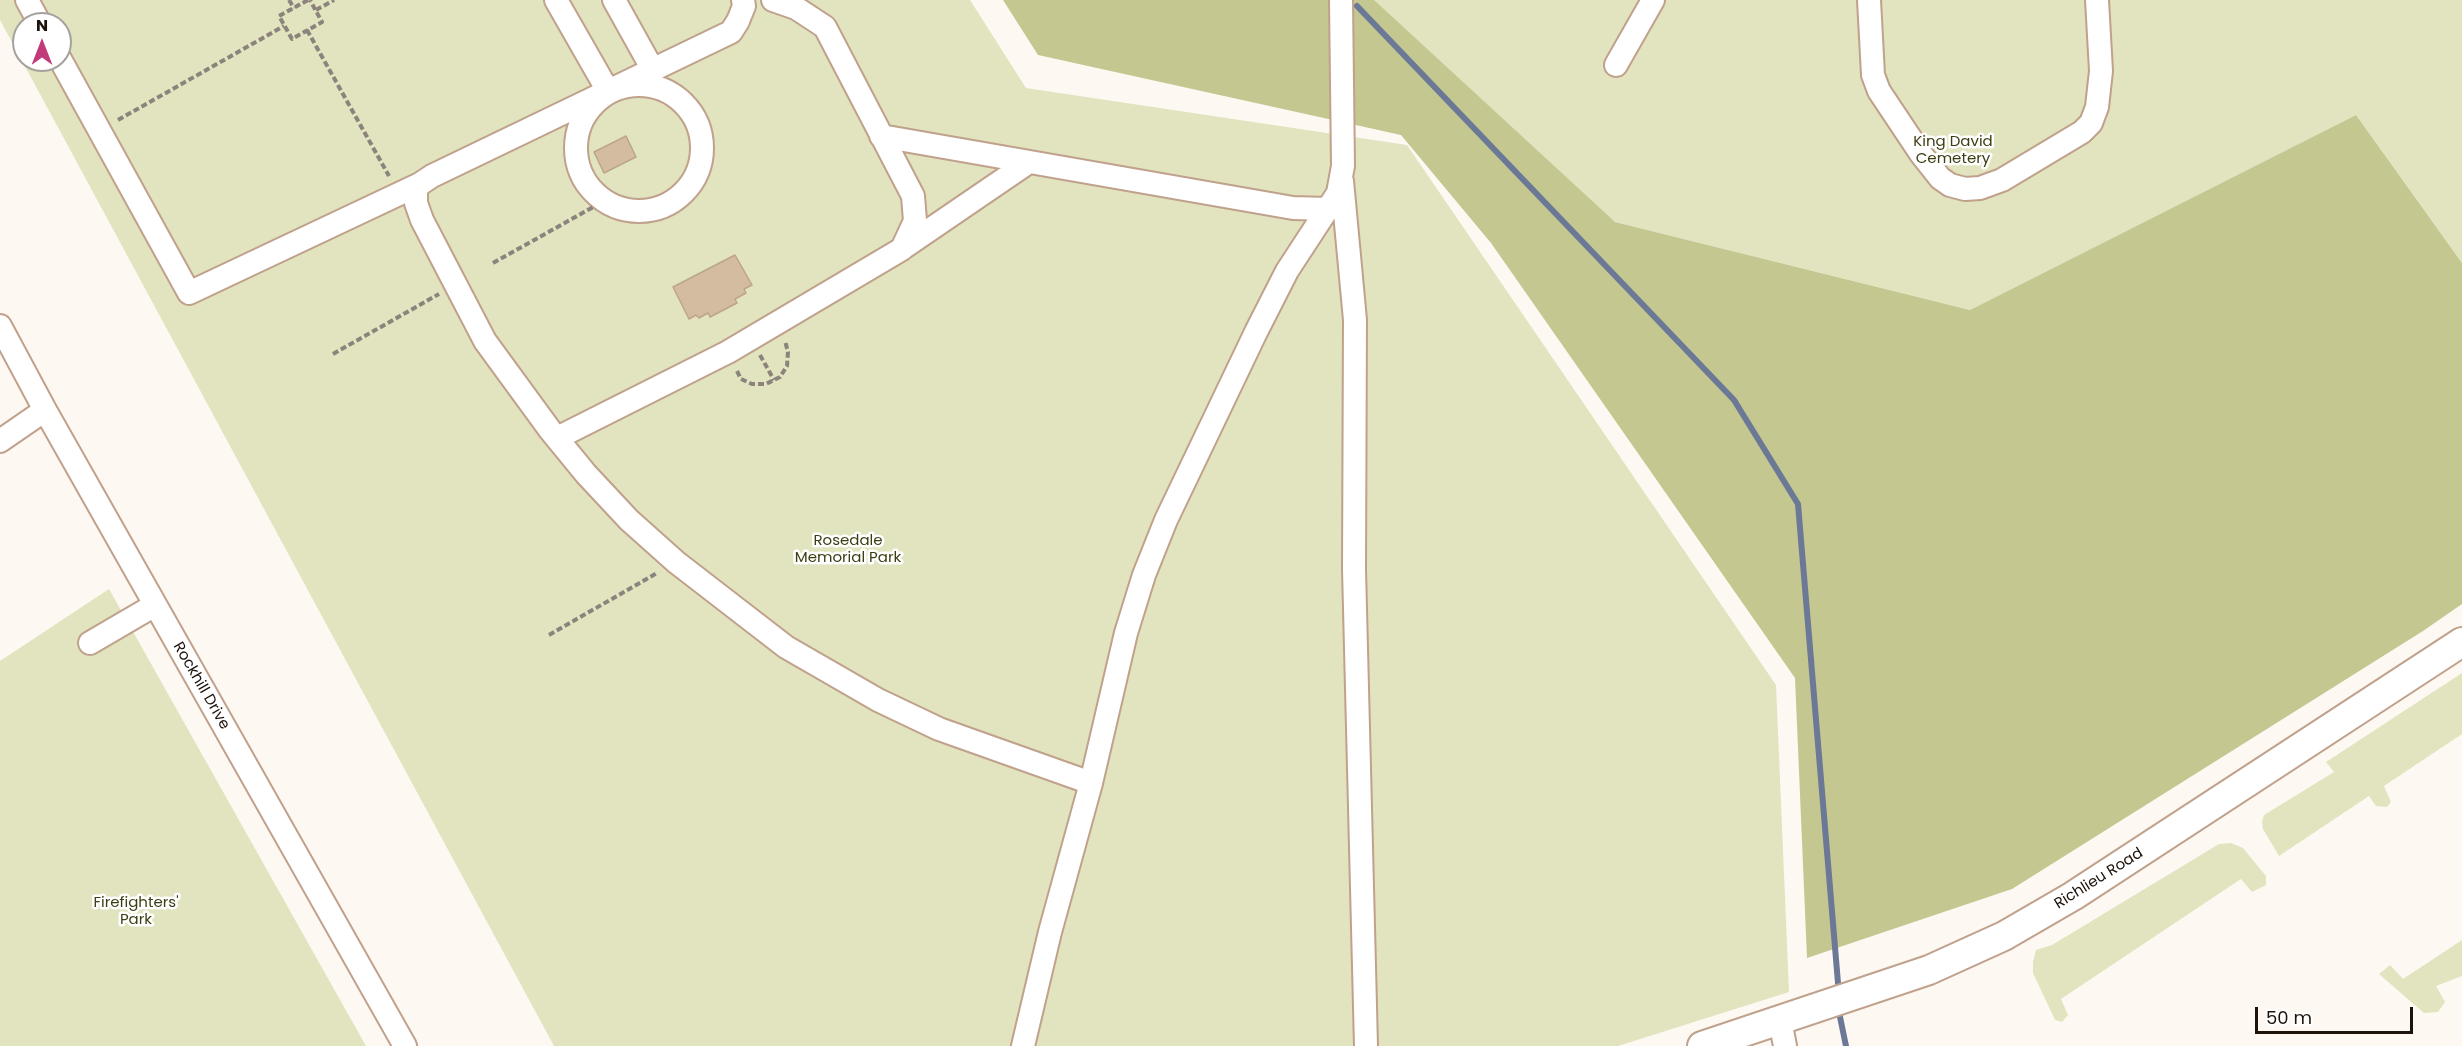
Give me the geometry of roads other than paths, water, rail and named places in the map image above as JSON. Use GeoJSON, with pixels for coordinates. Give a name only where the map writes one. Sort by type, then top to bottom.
{"type":"FeatureCollection","features":[{"type":"Feature","properties":{"kind":"main road","name":"Richlieu Road"},"geometry":{"type":"LineString","coordinates":[[1702,1046],[1782,1033],[2004,936],[2120,866],[2462,642]]}},
{"type":"Feature","properties":{"kind":"street"},"geometry":{"type":"LineString","coordinates":[[556,0],[608,91]]}},
{"type":"Feature","properties":{"kind":"street"},"geometry":{"type":"LineString","coordinates":[[614,0],[653,70]]}},
{"type":"Feature","properties":{"kind":"street"},"geometry":{"type":"LineString","coordinates":[[67,72],[189,293],[420,184],[432,176],[731,32],[743,3],[766,0]]}},
{"type":"Feature","properties":{"kind":"street"},"geometry":{"type":"LineString","coordinates":[[773,0],[796,8],[825,27]]}},
{"type":"Feature","properties":{"kind":"street"},"geometry":{"type":"LineString","coordinates":[[816,0],[825,27],[913,196],[915,221],[902,249]]}},
{"type":"Feature","properties":{"kind":"street"},"geometry":{"type":"LineString","coordinates":[[1341,0],[1342,175],[1355,320],[1354,569],[1366,1046]]}},
{"type":"Feature","properties":{"kind":"street"},"geometry":{"type":"LineString","coordinates":[[1616,65],[1653,0]]}},
{"type":"Feature","properties":{"kind":"street"},"geometry":{"type":"LineString","coordinates":[[1869,0],[1873,75],[1879,91],[1940,178],[1950,185],[1965,189],[1980,188],[2002,180],[2082,132],[2091,123],[2097,107],[2101,71],[2097,0]]}},
{"type":"Feature","properties":{"kind":"street"},"geometry":{"type":"LineString","coordinates":[[629,86],[650,86],[670,93],[687,106],[699,124],[703,145],[701,166],[691,186],[676,201],[657,210],[637,212],[617,208],[604,201],[585,183],[577,164],[575,144],[580,124],[592,106],[608,91],[629,86]]}},
{"type":"Feature","properties":{"kind":"street"},"geometry":{"type":"LineString","coordinates":[[881,136],[1293,208],[1328,209]]}},
{"type":"Feature","properties":{"kind":"street"},"geometry":{"type":"LineString","coordinates":[[557,438],[728,352],[902,249],[1029,162]]}},
{"type":"Feature","properties":{"kind":"street"},"geometry":{"type":"LineString","coordinates":[[1023,1046],[1050,932],[1091,783],[1126,633],[1144,575],[1166,520],[1256,332],[1287,271],[1338,193],[1342,175]]}},
{"type":"Feature","properties":{"kind":"street"},"geometry":{"type":"LineString","coordinates":[[420,184],[416,190],[416,204],[422,220],[485,341],[557,438],[629,520],[676,562],[786,647],[878,700],[939,729],[1091,783]]}},
{"type":"Feature","properties":{"kind":"street"},"geometry":{"type":"LineString","coordinates":[[1271,204],[1288,214],[1296,228],[1300,252]]}},
{"type":"Feature","properties":{"kind":"street","name":"Rockhill Drive"},"geometry":{"type":"LineString","coordinates":[[0,326],[45,411],[405,1046]]}},
{"type":"Feature","properties":{"kind":"street"},"geometry":{"type":"LineString","coordinates":[[0,441],[45,411]]}},
{"type":"Feature","properties":{"kind":"street"},"geometry":{"type":"LineString","coordinates":[[90,643],[155,604]]}},
{"type":"Feature","properties":{"kind":"waterway"},"geometry":{"type":"LineString","coordinates":[[1357,6],[1734,400],[1798,504],[1838,983]]}},
{"type":"Feature","properties":{"kind":"waterway"},"geometry":{"type":"LineString","coordinates":[[1839,1012],[1846,1046]]}},
{"type":"Feature","properties":{"kind":"park label","name":"King David Cemetery"},"geometry":{"type":"Point","coordinates":[1953,150]}},
{"type":"Feature","properties":{"kind":"park label","name":"Rosedale Memorial Park"},"geometry":{"type":"Point","coordinates":[848,550]}},
{"type":"Feature","properties":{"kind":"park label","name":"Firefighters' Park"},"geometry":{"type":"Point","coordinates":[136,912]}}]}
